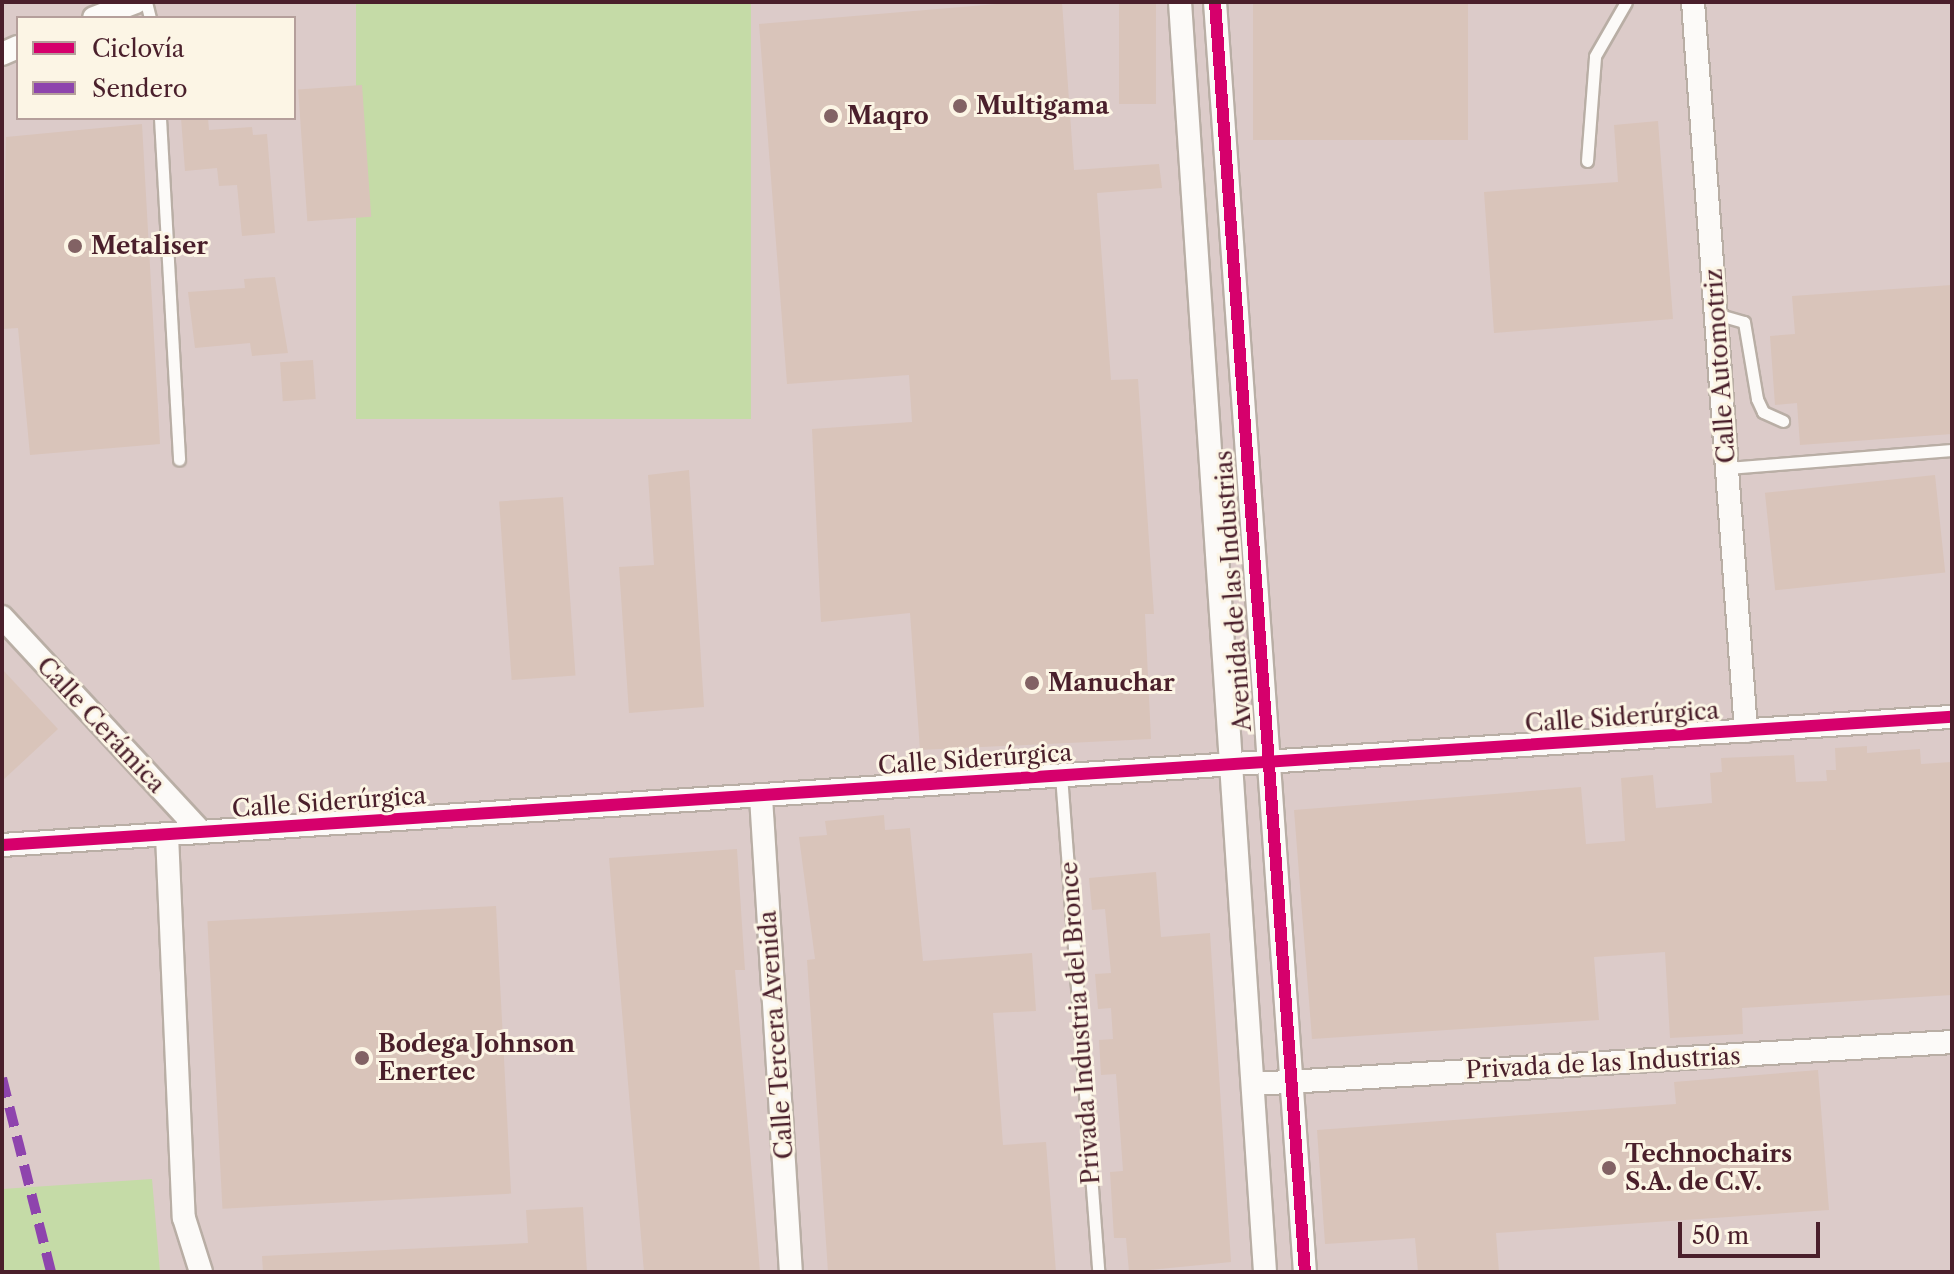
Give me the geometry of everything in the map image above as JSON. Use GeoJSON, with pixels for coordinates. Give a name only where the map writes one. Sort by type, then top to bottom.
{"type":"FeatureCollection","features":[{"type":"Feature","properties":{"kind":"street"},"geometry":{"type":"LineString","coordinates":[[99,16],[136,2]]}},
{"type":"Feature","properties":{"kind":"street","name":"Avenida de las Industrias"},"geometry":{"type":"LineString","coordinates":[[1180,2],[1265,1272]]}},
{"type":"Feature","properties":{"kind":"street","name":"Avenida de las Industrias"},"geometry":{"type":"LineString","coordinates":[[1215,2],[1266,761],[1305,1272]]}},
{"type":"Feature","properties":{"kind":"street","name":"Calle Automotriz"},"geometry":{"type":"LineString","coordinates":[[1693,2],[1746,731]]}},
{"type":"Feature","properties":{"kind":"street"},"geometry":{"type":"LineString","coordinates":[[1190,138],[1226,136]]}},
{"type":"Feature","properties":{"kind":"street","name":"Calle Cerámica"},"geometry":{"type":"LineString","coordinates":[[2,617],[201,832]]}},
{"type":"Feature","properties":{"kind":"street","name":"Calle Siderúrgica"},"geometry":{"type":"LineString","coordinates":[[2,845],[1952,717]]}},
{"type":"Feature","properties":{"kind":"street","name":"Calle Tercera Avenida"},"geometry":{"type":"LineString","coordinates":[[761,797],[791,1272]]}},
{"type":"Feature","properties":{"kind":"street"},"geometry":{"type":"LineString","coordinates":[[167,835],[184,1218],[201,1272]]}},
{"type":"Feature","properties":{"kind":"street","name":"Privada de las Industrias"},"geometry":{"type":"LineString","coordinates":[[1254,1084],[1952,1042]]}},
{"type":"Feature","properties":{"kind":"lane"},"geometry":{"type":"LineString","coordinates":[[1587,161],[1595,56],[1626,2]]}},
{"type":"Feature","properties":{"kind":"lane"},"geometry":{"type":"LineString","coordinates":[[160,120],[179,459]]}},
{"type":"Feature","properties":{"kind":"lane"},"geometry":{"type":"LineString","coordinates":[[1716,314],[1744,322],[1757,399],[1763,412],[1783,421]]}},
{"type":"Feature","properties":{"kind":"lane"},"geometry":{"type":"LineString","coordinates":[[1727,468],[1952,450]]}},
{"type":"Feature","properties":{"kind":"lane","name":"Privada Industria del Bronce"},"geometry":{"type":"LineString","coordinates":[[1061,775],[1098,1272]]}},
{"type":"Feature","properties":{"kind":"shaded area"},"geometry":{"type":"Polygon","coordinates":[[[2,2],[1952,2],[1952,1272],[2,1272],[2,2]]]}},
{"type":"Feature","properties":{"kind":"green space"},"geometry":{"type":"Polygon","coordinates":[[[356,2],[751,2],[751,419],[356,419],[356,2]]]}},
{"type":"Feature","properties":{"kind":"green space"},"geometry":{"type":"Polygon","coordinates":[[[152,1179],[160,1272],[2,1272],[2,1189],[152,1179]]]}},
{"type":"Feature","properties":{"kind":"building"},"geometry":{"type":"Polygon","coordinates":[[[1020,2],[1062,2],[1074,170],[1159,164],[1162,188],[1097,193],[1111,380],[1138,379],[1154,614],[1145,614],[1151,739],[920,750],[910,613],[821,622],[812,429],[912,422],[909,375],[787,384],[759,24],[1020,2]]]}},
{"type":"Feature","properties":{"kind":"building"},"geometry":{"type":"Polygon","coordinates":[[[1119,2],[1156,2],[1156,104],[1119,104],[1119,2]]]}},
{"type":"Feature","properties":{"kind":"building"},"geometry":{"type":"Polygon","coordinates":[[[1253,2],[1468,2],[1468,140],[1253,140],[1253,2]]]}},
{"type":"Feature","properties":{"kind":"building"},"geometry":{"type":"Polygon","coordinates":[[[362,85],[371,217],[307,221],[298,89],[362,85]]]}},
{"type":"Feature","properties":{"kind":"building"},"geometry":{"type":"Polygon","coordinates":[[[181,120],[208,120],[209,130],[252,127],[253,135],[267,134],[275,233],[242,236],[237,185],[219,186],[217,168],[185,171],[181,120]]]}},
{"type":"Feature","properties":{"kind":"building"},"geometry":{"type":"Polygon","coordinates":[[[1658,121],[1673,319],[1494,333],[1484,192],[1618,182],[1614,125],[1658,121]]]}},
{"type":"Feature","properties":{"kind":"building","name":"Metaliser"},"geometry":{"type":"Polygon","coordinates":[[[142,124],[160,444],[30,455],[18,328],[2,329],[6,137],[142,124]]]}},
{"type":"Feature","properties":{"kind":"building"},"geometry":{"type":"Polygon","coordinates":[[[275,277],[288,353],[252,356],[250,343],[195,348],[188,292],[245,288],[244,279],[275,277]]]}},
{"type":"Feature","properties":{"kind":"building"},"geometry":{"type":"Polygon","coordinates":[[[1952,285],[1952,434],[1800,445],[1797,403],[1775,405],[1770,336],[1795,334],[1792,296],[1952,285]]]}},
{"type":"Feature","properties":{"kind":"building"},"geometry":{"type":"Polygon","coordinates":[[[313,360],[316,399],[283,401],[280,362],[313,360]]]}},
{"type":"Feature","properties":{"kind":"building"},"geometry":{"type":"Polygon","coordinates":[[[689,470],[704,707],[629,713],[619,567],[654,565],[648,475],[689,470]]]}},
{"type":"Feature","properties":{"kind":"building"},"geometry":{"type":"Polygon","coordinates":[[[1935,475],[1945,572],[1775,590],[1765,493],[1935,475]]]}},
{"type":"Feature","properties":{"kind":"building"},"geometry":{"type":"Polygon","coordinates":[[[563,497],[575,676],[512,680],[499,501],[563,497]]]}},
{"type":"Feature","properties":{"kind":"building"},"geometry":{"type":"Polygon","coordinates":[[[2,669],[58,729],[2,781],[2,669]]]}},
{"type":"Feature","properties":{"kind":"building"},"geometry":{"type":"Polygon","coordinates":[[[1867,746],[1867,753],[1920,749],[1921,764],[1952,762],[1952,995],[1742,1008],[1743,1034],[1670,1038],[1665,952],[1594,957],[1599,1020],[1312,1039],[1294,810],[1581,787],[1586,844],[1625,841],[1621,778],[1653,775],[1656,808],[1712,803],[1710,773],[1722,772],[1721,758],[1794,755],[1796,782],[1827,781],[1826,770],[1836,770],[1835,748],[1867,746]]]}},
{"type":"Feature","properties":{"kind":"building"},"geometry":{"type":"Polygon","coordinates":[[[884,815],[885,830],[910,828],[923,961],[1032,953],[1036,1011],[993,1013],[1003,1145],[1046,1142],[1056,1272],[828,1272],[807,960],[815,959],[799,837],[827,835],[825,821],[884,815]]]}},
{"type":"Feature","properties":{"kind":"building"},"geometry":{"type":"Polygon","coordinates":[[[737,849],[745,970],[735,970],[760,1272],[644,1272],[609,858],[737,849]]]}},
{"type":"Feature","properties":{"kind":"building"},"geometry":{"type":"Polygon","coordinates":[[[1156,872],[1161,937],[1210,933],[1231,1262],[1129,1272],[1126,1238],[1114,1238],[1110,1172],[1123,1171],[1116,1074],[1101,1075],[1099,1040],[1113,1039],[1111,1008],[1098,1009],[1095,974],[1111,973],[1105,909],[1092,910],[1089,878],[1156,872]]]}},
{"type":"Feature","properties":{"kind":"building","name":"Bodega Johnson Enertec"},"geometry":{"type":"Polygon","coordinates":[[[496,906],[511,1194],[222,1209],[207,921],[496,906]]]}},
{"type":"Feature","properties":{"kind":"building"},"geometry":{"type":"Polygon","coordinates":[[[1818,1070],[1829,1210],[1496,1233],[1499,1272],[1418,1272],[1415,1238],[1325,1244],[1317,1130],[1676,1104],[1674,1082],[1818,1070]]]}},
{"type":"Feature","properties":{"kind":"building"},"geometry":{"type":"Polygon","coordinates":[[[583,1207],[587,1272],[263,1272],[262,1256],[528,1243],[526,1210],[583,1207]]]}},
{"type":"Feature","properties":{"kind":"marked path"},"geometry":{"type":"LineString","coordinates":[[2,1078],[51,1272]]}},
{"type":"Feature","properties":{"kind":"cycle path"},"geometry":{"type":"LineString","coordinates":[[1215,2],[1305,1272]]}},
{"type":"Feature","properties":{"kind":"cycle path"},"geometry":{"type":"LineString","coordinates":[[2,845],[1952,717]]}},
{"type":"Feature","properties":{"kind":"place","name":"Multigama"},"geometry":{"type":"Point","coordinates":[960,106]}},
{"type":"Feature","properties":{"kind":"place","name":"Maqro"},"geometry":{"type":"Point","coordinates":[831,116]}},
{"type":"Feature","properties":{"kind":"place","name":"Metaliser"},"geometry":{"type":"Point","coordinates":[75,246]}},
{"type":"Feature","properties":{"kind":"place","name":"Manuchar"},"geometry":{"type":"Point","coordinates":[1032,683]}},
{"type":"Feature","properties":{"kind":"place","name":"Bodega Johnson Enertec"},"geometry":{"type":"Point","coordinates":[362,1058]}},
{"type":"Feature","properties":{"kind":"place","name":"Technochairs S.A. de C.V."},"geometry":{"type":"Point","coordinates":[1609,1168]}}]}
